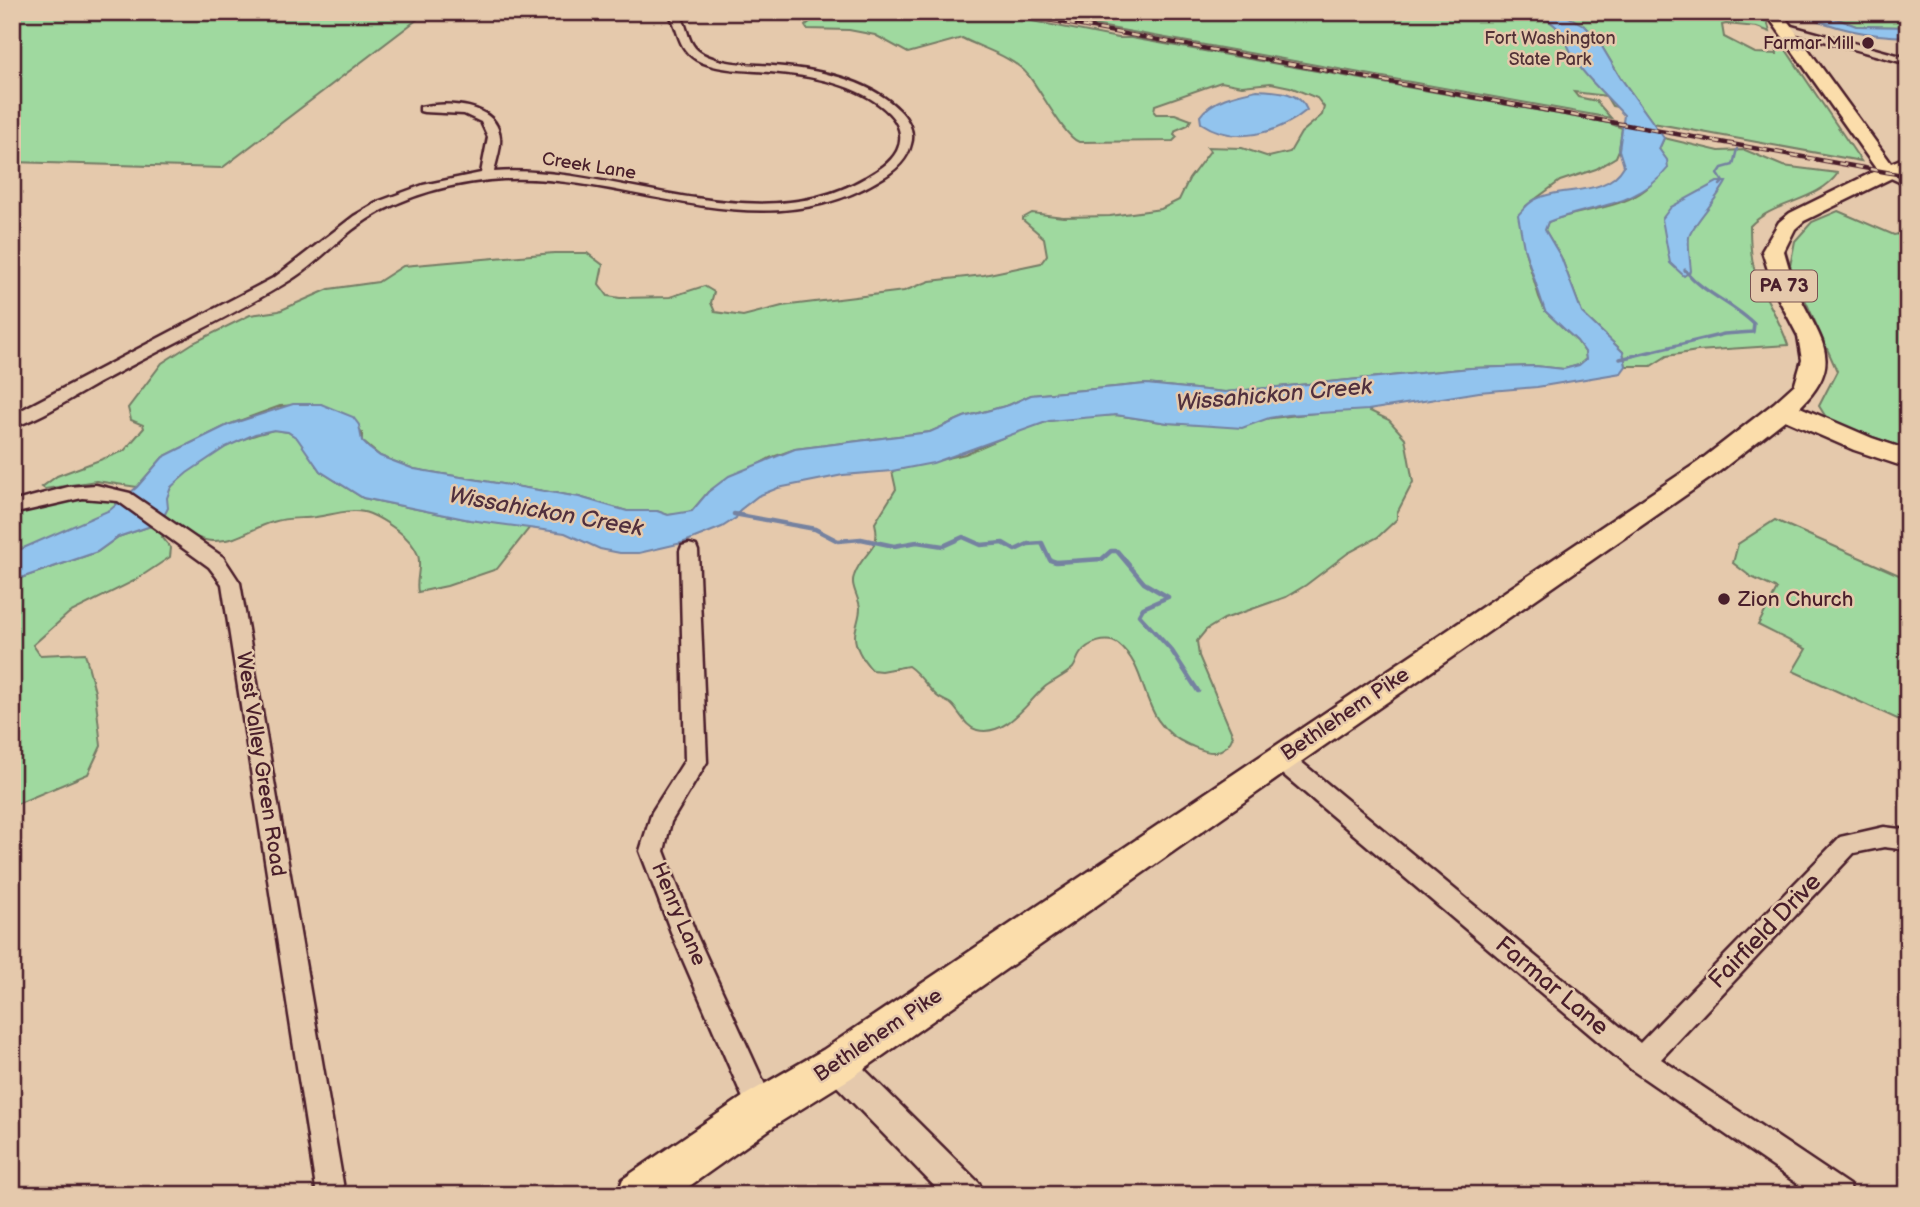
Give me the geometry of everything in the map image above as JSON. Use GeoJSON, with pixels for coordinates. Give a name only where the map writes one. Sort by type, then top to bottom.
{"type":"FeatureCollection","features":[{"type":"Feature","properties":{"kind":"main road","name":"PA 73"},"geometry":{"type":"LineString","coordinates":[[1779,20],[1869,148],[1902,169]]}},
{"type":"Feature","properties":{"kind":"main road","name":"Bethlehem Pike"},"geometry":{"type":"LineString","coordinates":[[639,1195],[762,1109],[837,1064],[1707,468],[1783,409],[1806,387],[1814,360],[1810,336],[1786,292],[1773,251],[1787,226],[1797,217],[1902,169]]}},
{"type":"Feature","properties":{"kind":"main road"},"geometry":{"type":"LineString","coordinates":[[1783,409],[1863,444],[1908,459]]}},
{"type":"Feature","properties":{"kind":"street","name":"Creek Lane"},"geometry":{"type":"LineString","coordinates":[[12,422],[304,266],[345,229],[376,208],[428,187],[487,176],[548,176],[702,202],[743,207],[772,206],[812,202],[848,192],[882,175],[898,160],[906,142],[906,131],[887,104],[864,92],[816,76],[786,70],[723,64],[702,58],[684,42],[680,33],[682,24],[673,12]]}},
{"type":"Feature","properties":{"kind":"street"},"geometry":{"type":"LineString","coordinates":[[1779,20],[1908,61]]}},
{"type":"Feature","properties":{"kind":"street"},"geometry":{"type":"LineString","coordinates":[[424,109],[465,110],[483,119],[494,138],[487,176]]}},
{"type":"Feature","properties":{"kind":"street","name":"West Valley Green Road"},"geometry":{"type":"LineString","coordinates":[[12,508],[85,491],[104,491],[124,497],[216,562],[231,583],[331,1195]]}},
{"type":"Feature","properties":{"kind":"street","name":"Henry Lane"},"geometry":{"type":"LineString","coordinates":[[689,551],[696,762],[660,819],[652,851],[685,937],[762,1109]]}},
{"type":"Feature","properties":{"kind":"street","name":"Farmar Lane"},"geometry":{"type":"LineString","coordinates":[[1280,758],[1641,1061],[1839,1195]]}},
{"type":"Feature","properties":{"kind":"street","name":"Fairfield Drive"},"geometry":{"type":"LineString","coordinates":[[1641,1061],[1847,844],[1884,836],[1908,840]]}},
{"type":"Feature","properties":{"kind":"street"},"geometry":{"type":"LineString","coordinates":[[837,1064],[967,1195]]}},
{"type":"Feature","properties":{"kind":"green space"},"geometry":{"type":"Polygon","coordinates":[[[12,12],[427,12],[222,168],[12,162],[12,12]]]}},
{"type":"Feature","properties":{"kind":"green space"},"geometry":{"type":"Polygon","coordinates":[[[821,12],[986,12],[1118,38],[1131,38],[1609,123],[1622,128],[1616,157],[1596,169],[1560,181],[1526,206],[1524,248],[1539,297],[1545,311],[1577,341],[1585,352],[1586,359],[1579,365],[1564,369],[1535,366],[1471,368],[1225,392],[1146,384],[1031,395],[1009,405],[964,417],[930,432],[795,449],[770,458],[708,492],[692,511],[681,514],[627,511],[579,497],[414,469],[380,456],[362,441],[362,433],[321,404],[280,406],[228,425],[163,457],[137,487],[96,481],[45,489],[42,487],[57,476],[124,451],[144,428],[131,420],[128,408],[162,363],[193,343],[250,315],[279,311],[329,289],[378,282],[403,266],[554,253],[587,253],[603,265],[599,284],[608,296],[670,297],[704,286],[714,292],[711,303],[715,312],[743,316],[782,306],[904,291],[930,281],[984,275],[1041,263],[1047,255],[1044,238],[1023,220],[1032,213],[1063,217],[1110,216],[1161,209],[1179,200],[1189,179],[1210,151],[1207,147],[1242,148],[1269,157],[1290,152],[1301,133],[1322,115],[1324,107],[1317,98],[1290,87],[1271,83],[1242,86],[1221,82],[1155,105],[1156,114],[1175,114],[1191,120],[1188,125],[1176,130],[1174,134],[1177,137],[1173,141],[1079,142],[1073,139],[1060,123],[1028,75],[1006,58],[962,38],[908,53],[875,35],[849,30],[807,29],[805,26],[821,12]]]}},
{"type":"Feature","properties":{"kind":"green space","name":"Fort Washington State Park"},"geometry":{"type":"Polygon","coordinates":[[[1021,12],[1765,12],[1770,32],[1757,27],[1726,24],[1722,25],[1724,37],[1755,53],[1777,54],[1776,43],[1782,44],[1861,161],[1653,123],[1598,40],[1585,26],[1637,110],[1612,106],[1606,96],[1574,92],[1578,97],[1596,101],[1611,118],[1021,12]]]}},
{"type":"Feature","properties":{"kind":"green space"},"geometry":{"type":"Polygon","coordinates":[[[1819,12],[1908,12],[1908,27],[1856,26],[1819,12]]]}},
{"type":"Feature","properties":{"kind":"green space"},"geometry":{"type":"Polygon","coordinates":[[[1664,138],[1719,151],[1745,150],[1783,166],[1838,173],[1819,190],[1771,211],[1750,226],[1756,275],[1788,345],[1697,351],[1667,356],[1651,366],[1626,366],[1623,352],[1582,313],[1561,257],[1545,230],[1548,222],[1616,204],[1646,189],[1658,177],[1666,160],[1659,149],[1664,138]]]}},
{"type":"Feature","properties":{"kind":"green space"},"geometry":{"type":"Polygon","coordinates":[[[1838,211],[1894,235],[1908,232],[1908,449],[1829,422],[1819,406],[1837,371],[1790,266],[1795,241],[1812,222],[1838,211]]]}},
{"type":"Feature","properties":{"kind":"green space"},"geometry":{"type":"Polygon","coordinates":[[[1340,410],[1368,410],[1389,420],[1405,438],[1413,482],[1397,513],[1397,519],[1378,537],[1348,553],[1286,597],[1224,619],[1206,630],[1197,641],[1199,656],[1233,736],[1221,750],[1208,752],[1189,745],[1172,735],[1160,723],[1129,655],[1113,642],[1103,641],[1087,647],[1073,668],[1046,686],[1016,717],[988,731],[969,726],[951,704],[940,699],[908,666],[872,670],[860,654],[855,636],[860,608],[853,580],[857,568],[876,540],[875,523],[896,489],[892,471],[965,454],[1049,421],[1116,415],[1168,423],[1212,425],[1340,410]]]}},
{"type":"Feature","properties":{"kind":"green space"},"geometry":{"type":"Polygon","coordinates":[[[274,430],[288,432],[298,438],[320,471],[363,498],[470,520],[530,527],[497,569],[447,586],[418,592],[419,560],[414,547],[397,530],[367,513],[350,511],[284,519],[221,541],[202,539],[177,527],[162,537],[171,548],[170,557],[134,581],[69,613],[33,645],[40,655],[85,653],[95,692],[101,746],[88,774],[12,806],[12,581],[97,552],[118,537],[154,525],[170,489],[194,466],[219,450],[274,430]]]}},
{"type":"Feature","properties":{"kind":"green space"},"geometry":{"type":"Polygon","coordinates":[[[100,491],[128,512],[12,569],[12,515],[100,491]]]}},
{"type":"Feature","properties":{"kind":"green space"},"geometry":{"type":"Polygon","coordinates":[[[1775,520],[1908,579],[1908,724],[1793,671],[1806,649],[1758,625],[1777,589],[1751,577],[1733,563],[1738,544],[1775,520]]]}},
{"type":"Feature","properties":{"kind":"water","name":"Wissahickon Creek"},"geometry":{"type":"Polygon","coordinates":[[[1534,12],[1560,12],[1585,26],[1598,40],[1620,77],[1664,138],[1659,149],[1667,160],[1668,168],[1656,181],[1642,191],[1612,204],[1548,222],[1545,230],[1561,257],[1582,313],[1623,352],[1626,366],[1621,373],[1368,410],[1287,415],[1269,418],[1242,428],[1168,423],[1116,415],[1049,421],[933,463],[892,471],[843,475],[778,488],[758,496],[740,510],[736,518],[722,527],[682,543],[639,553],[600,549],[565,533],[470,520],[363,498],[320,471],[297,438],[288,432],[274,430],[255,434],[226,447],[187,473],[171,487],[167,498],[168,508],[163,518],[154,525],[118,537],[97,552],[12,581],[12,553],[110,510],[137,487],[163,457],[228,425],[293,404],[321,404],[353,417],[359,425],[362,441],[369,448],[380,456],[414,469],[579,497],[627,511],[657,511],[668,515],[692,511],[708,492],[729,476],[795,449],[930,432],[964,417],[1009,405],[1031,395],[1146,384],[1225,392],[1471,368],[1535,366],[1564,369],[1579,365],[1586,359],[1585,352],[1545,311],[1524,248],[1518,215],[1532,201],[1557,193],[1595,187],[1616,176],[1624,166],[1619,150],[1624,115],[1582,70],[1561,32],[1534,12]]]}},
{"type":"Feature","properties":{"kind":"water"},"geometry":{"type":"Polygon","coordinates":[[[1797,12],[1819,12],[1856,26],[1908,27],[1908,37],[1851,31],[1797,12]]]}},
{"type":"Feature","properties":{"kind":"water"},"geometry":{"type":"Polygon","coordinates":[[[1257,90],[1293,96],[1304,104],[1307,110],[1282,126],[1255,134],[1227,134],[1201,123],[1200,116],[1211,105],[1257,90]]]}},
{"type":"Feature","properties":{"kind":"water"},"geometry":{"type":"Polygon","coordinates":[[[1717,182],[1726,182],[1691,232],[1691,271],[1684,276],[1670,263],[1662,219],[1671,207],[1717,182]]]}},
{"type":"Feature","properties":{"kind":"waterway"},"geometry":{"type":"LineString","coordinates":[[1720,185],[1723,182],[1718,174],[1722,168],[1733,165],[1737,149]]}},
{"type":"Feature","properties":{"kind":"waterway"},"geometry":{"type":"LineString","coordinates":[[1620,359],[1724,334],[1753,332],[1754,324],[1701,286],[1685,270]]}},
{"type":"Feature","properties":{"kind":"waterway"},"geometry":{"type":"LineString","coordinates":[[734,514],[815,529],[838,541],[861,539],[894,546],[917,542],[943,546],[963,537],[981,545],[1003,543],[1015,550],[1028,544],[1042,543],[1050,560],[1056,562],[1102,559],[1111,551],[1117,551],[1144,583],[1168,597],[1143,608],[1139,615],[1172,651],[1198,691]]}},
{"type":"Feature","properties":{"kind":"railway"},"geometry":{"type":"LineString","coordinates":[[1004,12],[1908,176]]}},
{"type":"Feature","properties":{"kind":"place","name":"Farmar Mill"},"geometry":{"type":"Point","coordinates":[1868,43]}},
{"type":"Feature","properties":{"kind":"place","name":"Zion Church"},"geometry":{"type":"Point","coordinates":[1724,599]}}]}
